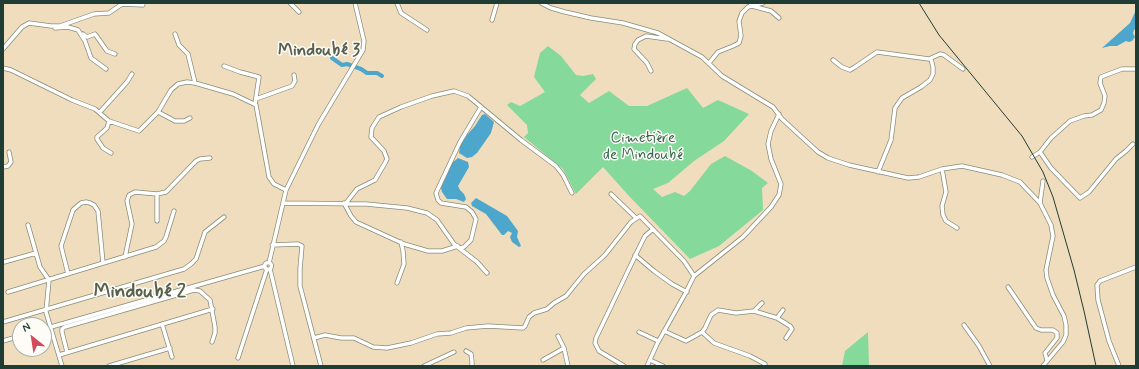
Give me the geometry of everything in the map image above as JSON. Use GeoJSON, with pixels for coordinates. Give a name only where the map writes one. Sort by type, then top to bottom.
{"type":"FeatureCollection","features":[{"type":"Feature","properties":{"kind":"street"},"geometry":{"type":"LineString","coordinates":[[290,3],[298,12]]}},
{"type":"Feature","properties":{"kind":"street"},"geometry":{"type":"LineString","coordinates":[[52,327],[266,268],[271,265],[269,262],[272,245],[286,190],[318,124],[361,54],[364,45],[355,3]]}},
{"type":"Feature","properties":{"kind":"street"},"geometry":{"type":"LineString","coordinates":[[396,3],[401,13],[427,30]]}},
{"type":"Feature","properties":{"kind":"street"},"geometry":{"type":"LineString","coordinates":[[492,20],[497,3]]}},
{"type":"Feature","properties":{"kind":"street"},"geometry":{"type":"LineString","coordinates":[[541,3],[551,8],[581,16],[624,24],[658,34],[702,56],[722,76],[773,107],[823,156],[849,165],[913,178],[942,169],[962,166],[1014,179],[1020,182],[1040,203],[1052,230],[1046,270],[1047,278],[1053,295],[1064,316],[1067,329],[1064,342],[1043,366]]}},
{"type":"Feature","properties":{"kind":"street"},"geometry":{"type":"LineString","coordinates":[[709,64],[718,52],[738,43],[741,36],[739,25],[741,15],[746,8],[751,4],[763,3]]}},
{"type":"Feature","properties":{"kind":"street"},"geometry":{"type":"LineString","coordinates":[[51,26],[63,25],[94,14],[109,13],[122,4],[143,5]]}},
{"type":"Feature","properties":{"kind":"street"},"geometry":{"type":"LineString","coordinates":[[751,4],[767,9],[780,18]]}},
{"type":"Feature","properties":{"kind":"street"},"geometry":{"type":"LineString","coordinates":[[3,49],[22,27],[32,23],[57,28],[72,28],[87,37],[96,34],[107,51],[115,54]]}},
{"type":"Feature","properties":{"kind":"street"},"geometry":{"type":"LineString","coordinates":[[81,33],[91,58],[106,69]]}},
{"type":"Feature","properties":{"kind":"street"},"geometry":{"type":"LineString","coordinates":[[175,34],[179,45],[187,52],[195,83]]}},
{"type":"Feature","properties":{"kind":"street"},"geometry":{"type":"LineString","coordinates":[[651,71],[647,63],[634,49],[635,44],[638,40],[646,36],[670,39]]}},
{"type":"Feature","properties":{"kind":"street"},"geometry":{"type":"LineString","coordinates":[[833,60],[842,67],[850,70],[877,52],[931,59],[940,54],[944,55],[963,69]]}},
{"type":"Feature","properties":{"kind":"street"},"geometry":{"type":"LineString","coordinates":[[878,172],[891,140],[895,108],[902,98],[921,88],[930,80],[934,67],[931,59]]}},
{"type":"Feature","properties":{"kind":"street"},"geometry":{"type":"LineString","coordinates":[[224,66],[259,77],[255,104],[261,128],[269,177],[276,186],[286,190]]}},
{"type":"Feature","properties":{"kind":"street"},"geometry":{"type":"LineString","coordinates":[[3,68],[11,70],[72,100],[84,104],[100,112],[110,121],[139,131],[158,112],[173,88],[181,83],[195,83],[233,94],[255,104]]}},
{"type":"Feature","properties":{"kind":"street"},"geometry":{"type":"LineString","coordinates":[[1032,157],[1040,152],[1051,138],[1070,121],[1092,115],[1101,110],[1105,96],[1100,83],[1101,77],[1122,69],[1136,68]]}},
{"type":"Feature","properties":{"kind":"street"},"geometry":{"type":"LineString","coordinates":[[100,112],[127,82],[132,74]]}},
{"type":"Feature","properties":{"kind":"street"},"geometry":{"type":"LineString","coordinates":[[256,99],[292,86],[295,81],[294,75]]}},
{"type":"Feature","properties":{"kind":"street"},"geometry":{"type":"LineString","coordinates":[[345,203],[357,189],[376,180],[385,163],[386,155],[373,140],[371,132],[372,128],[382,115],[432,96],[454,91],[468,96],[556,166],[563,175],[572,193]]}},
{"type":"Feature","properties":{"kind":"street"},"geometry":{"type":"LineString","coordinates":[[345,203],[351,216],[356,222],[401,242],[428,251],[442,251],[468,244],[471,240],[476,219],[472,212],[466,208],[441,203],[438,200],[436,193],[460,142],[481,107]]}},
{"type":"Feature","properties":{"kind":"street"},"geometry":{"type":"LineString","coordinates":[[158,112],[175,121],[184,121],[190,118]]}},
{"type":"Feature","properties":{"kind":"street"},"geometry":{"type":"LineString","coordinates":[[647,366],[658,342],[687,292],[694,276],[743,237],[778,198],[781,184],[771,159],[768,141],[779,114]]}},
{"type":"Feature","properties":{"kind":"street"},"geometry":{"type":"LineString","coordinates":[[110,121],[107,128],[97,137],[97,139],[103,148],[111,153]]}},
{"type":"Feature","properties":{"kind":"street"},"geometry":{"type":"LineString","coordinates":[[1040,152],[1050,168],[1080,198],[1089,192],[1116,159],[1126,152],[1133,144]]}},
{"type":"Feature","properties":{"kind":"street"},"geometry":{"type":"LineString","coordinates":[[3,167],[10,164],[11,159],[9,152]]}},
{"type":"Feature","properties":{"kind":"street"},"geometry":{"type":"LineString","coordinates":[[125,257],[132,224],[127,201],[129,195],[135,192],[157,194],[164,193],[169,190],[197,160],[210,158]]}},
{"type":"Feature","properties":{"kind":"street"},"geometry":{"type":"LineString","coordinates":[[942,169],[946,192],[942,206],[943,215],[946,221],[957,228]]}},
{"type":"Feature","properties":{"kind":"street"},"geometry":{"type":"LineString","coordinates":[[1040,203],[1043,182]]}},
{"type":"Feature","properties":{"kind":"street"},"geometry":{"type":"LineString","coordinates":[[157,194],[157,221]]}},
{"type":"Feature","properties":{"kind":"street"},"geometry":{"type":"LineString","coordinates":[[611,194],[636,218]]}},
{"type":"Feature","properties":{"kind":"street"},"geometry":{"type":"LineString","coordinates":[[68,274],[62,246],[71,216],[76,206],[80,203],[90,203],[94,205],[98,211],[103,263]]}},
{"type":"Feature","properties":{"kind":"street"},"geometry":{"type":"LineString","coordinates":[[283,203],[345,203],[407,208],[428,213],[437,220],[448,237],[478,262],[487,273]]}},
{"type":"Feature","properties":{"kind":"street"},"geometry":{"type":"LineString","coordinates":[[8,292],[152,249],[162,244],[166,237],[174,211]]}},
{"type":"Feature","properties":{"kind":"street"},"geometry":{"type":"LineString","coordinates":[[314,338],[325,335],[341,338],[354,338],[373,347],[387,348],[411,343],[437,334],[451,333],[466,328],[488,326],[523,328],[529,317],[534,313],[547,309],[566,296],[584,274],[606,255],[631,222],[640,216],[652,230],[684,261],[694,276]]}},
{"type":"Feature","properties":{"kind":"street"},"geometry":{"type":"LineString","coordinates":[[3,322],[188,267],[196,259],[205,232],[224,217]]}},
{"type":"Feature","properties":{"kind":"street"},"geometry":{"type":"LineString","coordinates":[[28,225],[40,267],[49,280],[46,309],[48,317]]}},
{"type":"Feature","properties":{"kind":"street"},"geometry":{"type":"LineString","coordinates":[[624,366],[600,351],[595,343],[596,338],[635,255],[645,236],[652,230]]}},
{"type":"Feature","properties":{"kind":"street"},"geometry":{"type":"LineString","coordinates":[[397,283],[404,264],[401,242]]}},
{"type":"Feature","properties":{"kind":"street"},"geometry":{"type":"LineString","coordinates":[[272,245],[298,244],[302,246],[299,277],[300,286],[321,366]]}},
{"type":"Feature","properties":{"kind":"street"},"geometry":{"type":"LineString","coordinates":[[4,262],[36,253]]}},
{"type":"Feature","properties":{"kind":"street"},"geometry":{"type":"LineString","coordinates":[[635,255],[658,275],[687,292]]}},
{"type":"Feature","properties":{"kind":"street"},"geometry":{"type":"LineString","coordinates":[[1119,366],[1109,341],[1098,300],[1097,284],[1100,280],[1136,267]]}},
{"type":"Feature","properties":{"kind":"street"},"geometry":{"type":"LineString","coordinates":[[238,358],[266,268]]}},
{"type":"Feature","properties":{"kind":"street"},"geometry":{"type":"LineString","coordinates":[[266,268],[293,366]]}},
{"type":"Feature","properties":{"kind":"street"},"geometry":{"type":"LineString","coordinates":[[1008,287],[1036,328],[1041,330],[1053,330],[1057,333],[1057,338],[1045,353],[1047,360]]}},
{"type":"Feature","properties":{"kind":"street"},"geometry":{"type":"LineString","coordinates":[[67,352],[61,330],[194,290],[200,291],[208,297],[212,309],[215,331],[212,342]]}},
{"type":"Feature","properties":{"kind":"street"},"geometry":{"type":"LineString","coordinates":[[754,311],[762,303]]}},
{"type":"Feature","properties":{"kind":"street"},"geometry":{"type":"LineString","coordinates":[[59,354],[212,309]]}},
{"type":"Feature","properties":{"kind":"street"},"geometry":{"type":"LineString","coordinates":[[664,331],[686,340],[702,332],[711,315],[718,310],[736,313],[754,311],[777,318],[792,327],[786,338]]}},
{"type":"Feature","properties":{"kind":"street"},"geometry":{"type":"LineString","coordinates":[[777,318],[783,310]]}},
{"type":"Feature","properties":{"kind":"street"},"geometry":{"type":"LineString","coordinates":[[162,324],[172,357]]}},
{"type":"Feature","properties":{"kind":"street"},"geometry":{"type":"LineString","coordinates":[[964,325],[979,346],[990,366]]}},
{"type":"Feature","properties":{"kind":"street"},"geometry":{"type":"LineString","coordinates":[[52,330],[62,366]]}},
{"type":"Feature","properties":{"kind":"street"},"geometry":{"type":"LineString","coordinates":[[639,332],[658,342]]}},
{"type":"Feature","properties":{"kind":"street"},"geometry":{"type":"LineString","coordinates":[[702,332],[714,343],[750,356],[765,364]]}},
{"type":"Feature","properties":{"kind":"street"},"geometry":{"type":"LineString","coordinates":[[558,336],[564,348],[568,366]]}},
{"type":"Feature","properties":{"kind":"street"},"geometry":{"type":"LineString","coordinates":[[109,366],[170,348]]}},
{"type":"Feature","properties":{"kind":"street"},"geometry":{"type":"LineString","coordinates":[[543,360],[564,348]]}},
{"type":"Feature","properties":{"kind":"street"},"geometry":{"type":"LineString","coordinates":[[559,350],[566,358]]}},
{"type":"Feature","properties":{"kind":"street"},"geometry":{"type":"LineString","coordinates":[[466,351],[470,354],[472,366]]}},
{"type":"Feature","properties":{"kind":"street"},"geometry":{"type":"LineString","coordinates":[[424,366],[454,352]]}},
{"type":"Feature","properties":{"kind":"street"},"geometry":{"type":"LineString","coordinates":[[650,360],[663,366]]}},
{"type":"Feature","properties":{"kind":"green space","name":"Cimetière de Mindoubé"},"geometry":{"type":"Polygon","coordinates":[[[548,46],[561,56],[576,75],[583,76],[593,74],[596,79],[580,95],[589,103],[609,91],[629,106],[647,106],[687,88],[703,108],[718,100],[749,114],[724,141],[694,161],[668,183],[653,189],[662,197],[675,192],[684,196],[690,191],[711,164],[725,156],[752,171],[768,183],[762,188],[763,210],[719,246],[690,259],[603,167],[576,194],[563,169],[524,137],[528,133],[527,125],[507,105],[511,102],[520,106],[545,92],[534,77],[540,53],[548,46]]]}},
{"type":"Feature","properties":{"kind":"green space"},"geometry":{"type":"Polygon","coordinates":[[[868,332],[869,366],[842,366],[845,351],[868,332]]]}},
{"type":"Feature","properties":{"kind":"water"},"geometry":{"type":"Polygon","coordinates":[[[1136,10],[1136,28],[1133,33],[1135,37],[1132,41],[1126,41],[1117,46],[1102,48],[1130,23],[1136,10]]]}},
{"type":"Feature","properties":{"kind":"water"},"geometry":{"type":"Polygon","coordinates":[[[485,114],[494,122],[491,133],[477,153],[472,157],[467,158],[459,153],[460,146],[482,115],[485,114]]]}},
{"type":"Feature","properties":{"kind":"water"},"geometry":{"type":"Polygon","coordinates":[[[458,158],[468,162],[469,167],[458,186],[466,199],[464,202],[456,199],[447,199],[441,188],[452,163],[458,158]]]}},
{"type":"Feature","properties":{"kind":"water"},"geometry":{"type":"Polygon","coordinates":[[[476,198],[507,216],[518,231],[517,237],[521,246],[519,247],[512,242],[510,237],[512,233],[508,231],[502,235],[486,214],[472,206],[471,203],[476,198]]]}},
{"type":"Feature","properties":{"kind":"waterway"},"geometry":{"type":"LineString","coordinates":[[332,58],[342,65],[347,64],[367,73],[377,73],[382,76]]}},
{"type":"Feature","properties":{"kind":"railway"},"geometry":{"type":"LineString","coordinates":[[919,3],[939,35],[1022,136],[1043,172],[1053,197],[1074,270],[1096,366]]}},
{"type":"Feature","properties":{"kind":"district","name":"Mindoubé 3"},"geometry":{"type":"Point","coordinates":[319,51]}},
{"type":"Feature","properties":{"kind":"district","name":"Mindoubé 2"},"geometry":{"type":"Point","coordinates":[140,293]}}]}
